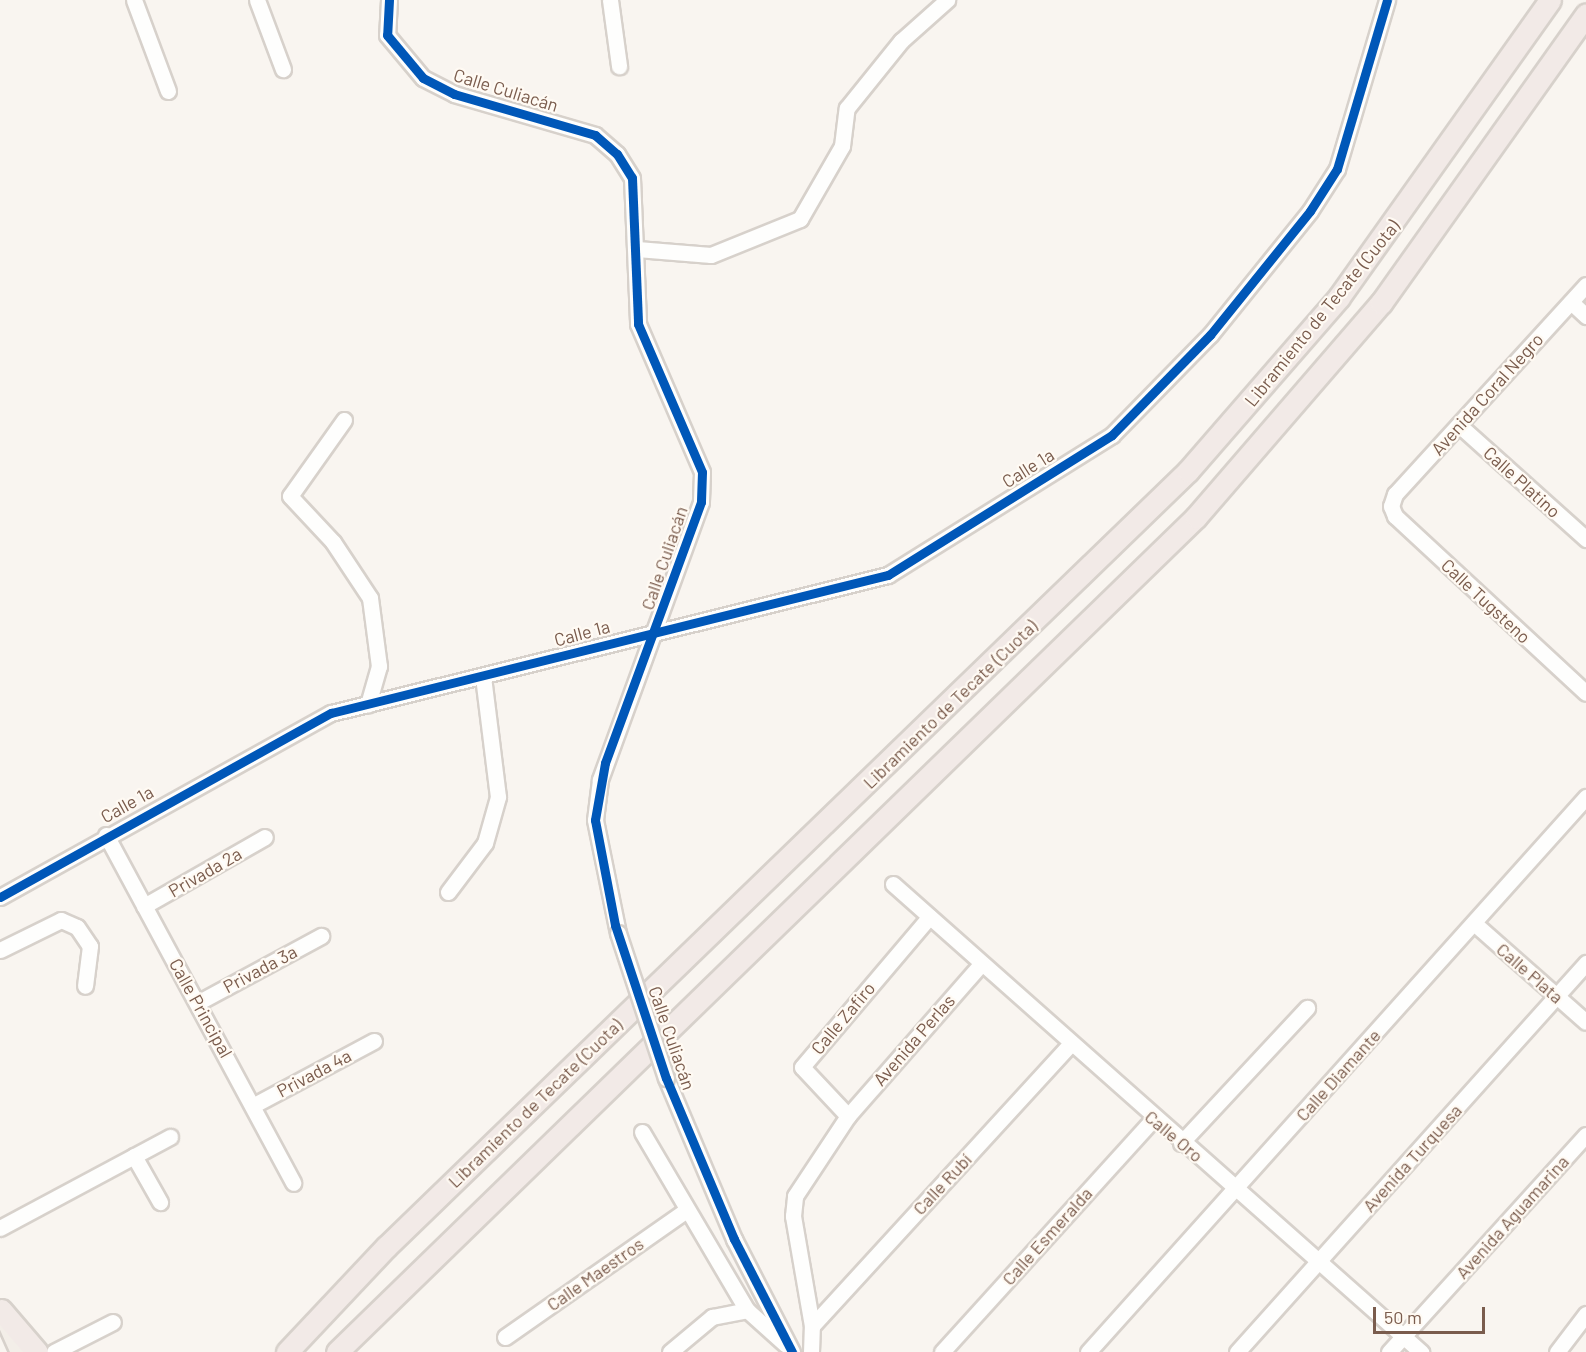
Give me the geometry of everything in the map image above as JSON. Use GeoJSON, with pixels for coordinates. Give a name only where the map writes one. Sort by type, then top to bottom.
{"type":"FeatureCollection","features":[{"type":"Feature","properties":{"kind":"highway","name":"Libramiento de Tecate (Cuota)"},"geometry":{"type":"LineString","coordinates":[[280,1352],[294,1344],[394,1239],[1188,471],[1339,297],[1550,0]]}},
{"type":"Feature","properties":{"kind":"highway","name":"Libramiento de Tecate (Cuota)"},"geometry":{"type":"LineString","coordinates":[[337,1352],[403,1283],[1197,517],[1381,303],[1586,15]]}},
{"type":"Feature","properties":{"kind":"highway"},"geometry":{"type":"LineString","coordinates":[[349,1352],[403,1283]]}},
{"type":"Feature","properties":{"kind":"highway"},"geometry":{"type":"LineString","coordinates":[[0,1309],[37,1352]]}},
{"type":"Feature","properties":{"kind":"main road"},"geometry":{"type":"LineString","coordinates":[[0,1309],[20,1352]]}},
{"type":"Feature","properties":{"kind":"street"},"geometry":{"type":"LineString","coordinates":[[134,0],[168,91]]}},
{"type":"Feature","properties":{"kind":"street"},"geometry":{"type":"LineString","coordinates":[[257,0],[283,69]]}},
{"type":"Feature","properties":{"kind":"street","name":"Calle Culiacán"},"geometry":{"type":"LineString","coordinates":[[389,0],[387,35],[423,78],[454,94],[595,135],[617,154],[632,178],[637,249],[638,324],[702,472],[701,502],[657,630],[605,763],[595,820],[618,933],[666,1078],[734,1239],[789,1348]]}},
{"type":"Feature","properties":{"kind":"street"},"geometry":{"type":"LineString","coordinates":[[610,0],[619,66]]}},
{"type":"Feature","properties":{"kind":"street"},"geometry":{"type":"LineString","coordinates":[[637,249],[711,255],[800,219],[842,146],[847,108],[901,41],[947,0]]}},
{"type":"Feature","properties":{"kind":"street","name":"Calle 1a"},"geometry":{"type":"LineString","coordinates":[[0,897],[283,736],[331,713],[657,630],[888,575],[1112,435],[1210,335],[1310,211],[1337,169],[1388,0]]}},
{"type":"Feature","properties":{"kind":"street","name":"Avenida Coral Negro"},"geometry":{"type":"LineString","coordinates":[[1391,506],[1395,494],[1586,285]]}},
{"type":"Feature","properties":{"kind":"street"},"geometry":{"type":"LineString","coordinates":[[1571,302],[1586,316]]}},
{"type":"Feature","properties":{"kind":"street"},"geometry":{"type":"LineString","coordinates":[[344,420],[290,496],[333,542],[370,598],[380,666],[368,704]]}},
{"type":"Feature","properties":{"kind":"street","name":"Calle Platino"},"geometry":{"type":"LineString","coordinates":[[1459,425],[1586,539]]}},
{"type":"Feature","properties":{"kind":"street","name":"Calle Tugsteno"},"geometry":{"type":"LineString","coordinates":[[1391,506],[1395,516],[1586,693]]}},
{"type":"Feature","properties":{"kind":"street"},"geometry":{"type":"LineString","coordinates":[[448,892],[485,843],[498,797],[483,676]]}},
{"type":"Feature","properties":{"kind":"street","name":"Calle Diamante"},"geometry":{"type":"LineString","coordinates":[[1088,1352],[1586,797]]}},
{"type":"Feature","properties":{"kind":"street","name":"Calle Principal"},"geometry":{"type":"LineString","coordinates":[[106,835],[199,1002],[293,1183]]}},
{"type":"Feature","properties":{"kind":"street","name":"Privada 2a"},"geometry":{"type":"LineString","coordinates":[[144,906],[265,837]]}},
{"type":"Feature","properties":{"kind":"street","name":"Calle Oro"},"geometry":{"type":"LineString","coordinates":[[893,884],[1153,1119],[1421,1352]]}},
{"type":"Feature","properties":{"kind":"street","name":"Calle Zafiro"},"geometry":{"type":"LineString","coordinates":[[848,1116],[802,1066],[929,917]]}},
{"type":"Feature","properties":{"kind":"street"},"geometry":{"type":"LineString","coordinates":[[0,950],[61,920],[77,927],[90,946],[85,986]]}},
{"type":"Feature","properties":{"kind":"street","name":"Calle Plata"},"geometry":{"type":"LineString","coordinates":[[1474,923],[1586,1022]]}},
{"type":"Feature","properties":{"kind":"street","name":"Privada 3a"},"geometry":{"type":"LineString","coordinates":[[199,1002],[321,936]]}},
{"type":"Feature","properties":{"kind":"street","name":"Avenida Turquesa"},"geometry":{"type":"LineString","coordinates":[[1237,1352],[1586,963]]}},
{"type":"Feature","properties":{"kind":"street","name":"Avenida Perlas"},"geometry":{"type":"LineString","coordinates":[[848,1116],[981,964]]}},
{"type":"Feature","properties":{"kind":"street"},"geometry":{"type":"LineString","coordinates":[[1181,1143],[1307,1008]]}},
{"type":"Feature","properties":{"kind":"street","name":"Privada 4a"},"geometry":{"type":"LineString","coordinates":[[254,1105],[374,1041]]}},
{"type":"Feature","properties":{"kind":"street","name":"Calle Rubí"},"geometry":{"type":"LineString","coordinates":[[812,1326],[1071,1043]]}},
{"type":"Feature","properties":{"kind":"street"},"geometry":{"type":"LineString","coordinates":[[812,1352],[812,1326],[798,1260],[795,1196],[848,1116]]}},
{"type":"Feature","properties":{"kind":"street","name":"Calle Esmeralda"},"geometry":{"type":"LineString","coordinates":[[942,1352],[1153,1119]]}},
{"type":"Feature","properties":{"kind":"street"},"geometry":{"type":"LineString","coordinates":[[642,1132],[685,1211],[747,1310],[769,1335],[789,1348]]}},
{"type":"Feature","properties":{"kind":"street","name":"Avenida Aguamarina"},"geometry":{"type":"LineString","coordinates":[[1389,1352],[1586,1135]]}},
{"type":"Feature","properties":{"kind":"street"},"geometry":{"type":"LineString","coordinates":[[0,1228],[170,1137]]}},
{"type":"Feature","properties":{"kind":"street"},"geometry":{"type":"LineString","coordinates":[[134,1156],[160,1202]]}},
{"type":"Feature","properties":{"kind":"street","name":"Calle Maestros"},"geometry":{"type":"LineString","coordinates":[[505,1337],[685,1211]]}},
{"type":"Feature","properties":{"kind":"street"},"geometry":{"type":"LineString","coordinates":[[669,1352],[712,1317],[747,1310]]}},
{"type":"Feature","properties":{"kind":"street"},"geometry":{"type":"LineString","coordinates":[[1557,1352],[1586,1314]]}},
{"type":"Feature","properties":{"kind":"street"},"geometry":{"type":"LineString","coordinates":[[54,1352],[113,1322]]}},
{"type":"Feature","properties":{"kind":"cycle path"},"geometry":{"type":"LineString","coordinates":[[389,0],[387,35],[423,78],[454,94],[595,135],[617,154],[632,178],[638,324],[702,472],[701,502],[605,763],[595,820],[615,925],[666,1078],[734,1239],[792,1352]]}},
{"type":"Feature","properties":{"kind":"cycle path"},"geometry":{"type":"LineString","coordinates":[[0,897],[331,713],[888,575],[1112,435],[1210,335],[1310,211],[1337,169],[1387,0]]}}]}
